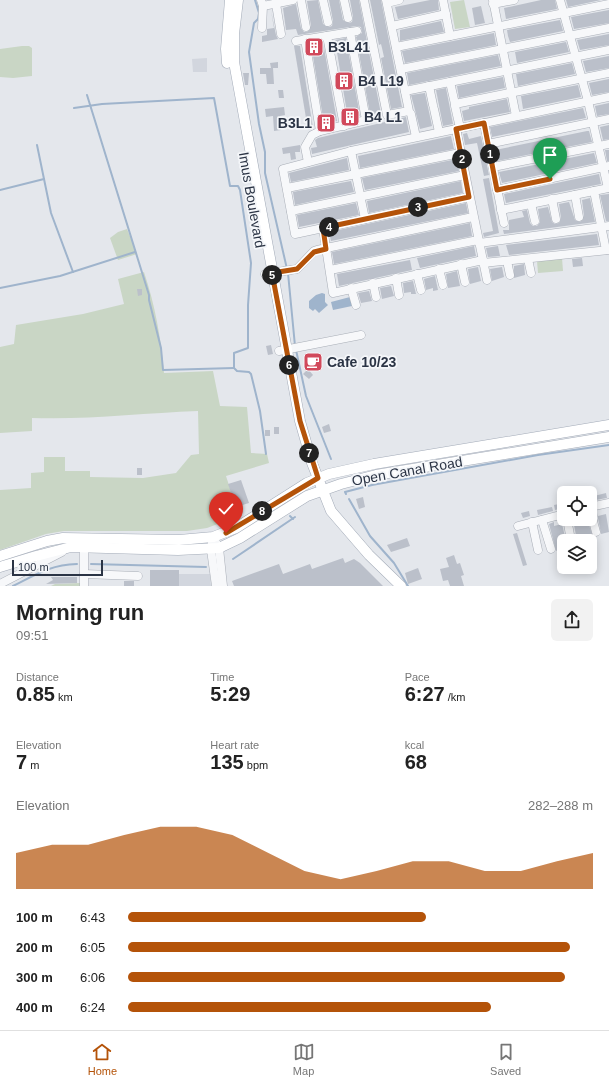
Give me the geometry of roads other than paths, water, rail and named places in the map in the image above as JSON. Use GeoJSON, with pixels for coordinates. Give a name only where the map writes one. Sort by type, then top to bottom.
{"type":"FeatureCollection","features":[{"type":"Feature","properties":{"kind":"main road","name":"Imus Boulevard"},"geometry":{"type":"LineString","coordinates":[[230,0],[226,49],[227,64],[269,274],[289,348],[287,395],[300,421],[322,490],[331,511],[369,555],[401,586]]}},
{"type":"Feature","properties":{"kind":"main road","name":"Imus Boulevard"},"geometry":{"type":"LineString","coordinates":[[238,0],[234,34],[234,62],[269,274]]}},
{"type":"Feature","properties":{"kind":"main road","name":"Open Canal Road"},"geometry":{"type":"LineString","coordinates":[[213,538],[236,528],[292,492],[318,478],[374,464],[609,425]]}},
{"type":"Feature","properties":{"kind":"main road","name":"Open Canal Road"},"geometry":{"type":"LineString","coordinates":[[215,549],[240,538],[308,496],[322,490],[376,475],[609,437]]}},
{"type":"Feature","properties":{"kind":"main road"},"geometry":{"type":"LineString","coordinates":[[0,556],[47,541],[63,538],[179,540],[213,538]]}},
{"type":"Feature","properties":{"kind":"main road"},"geometry":{"type":"LineString","coordinates":[[0,567],[71,547],[215,549]]}},
{"type":"Feature","properties":{"kind":"street"},"geometry":{"type":"LineString","coordinates":[[262,28],[262,3],[276,4],[293,0]]}},
{"type":"Feature","properties":{"kind":"street"},"geometry":{"type":"LineString","coordinates":[[300,0],[306,27]]}},
{"type":"Feature","properties":{"kind":"street"},"geometry":{"type":"LineString","coordinates":[[323,0],[328,22]]}},
{"type":"Feature","properties":{"kind":"street"},"geometry":{"type":"LineString","coordinates":[[344,0],[348,18]]}},
{"type":"Feature","properties":{"kind":"street"},"geometry":{"type":"LineString","coordinates":[[364,0],[387,115],[410,111],[386,1],[400,0]]}},
{"type":"Feature","properties":{"kind":"street"},"geometry":{"type":"LineString","coordinates":[[443,0],[450,36]]}},
{"type":"Feature","properties":{"kind":"street"},"geometry":{"type":"LineString","coordinates":[[514,0],[493,2],[516,116]]}},
{"type":"Feature","properties":{"kind":"street"},"geometry":{"type":"LineString","coordinates":[[501,210],[609,188],[606,167],[598,146],[588,101],[560,0]]}},
{"type":"Feature","properties":{"kind":"street"},"geometry":{"type":"LineString","coordinates":[[276,4],[281,34]]}},
{"type":"Feature","properties":{"kind":"street"},"geometry":{"type":"LineString","coordinates":[[396,47],[609,4]]}},
{"type":"Feature","properties":{"kind":"street"},"geometry":{"type":"LineString","coordinates":[[392,26],[446,14]]}},
{"type":"Feature","properties":{"kind":"street"},"geometry":{"type":"LineString","coordinates":[[401,69],[609,28]]}},
{"type":"Feature","properties":{"kind":"street"},"geometry":{"type":"LineString","coordinates":[[296,41],[354,31],[369,120],[320,131],[312,135],[305,147],[308,162]]}},
{"type":"Feature","properties":{"kind":"street"},"geometry":{"type":"LineString","coordinates":[[327,36],[344,126]]}},
{"type":"Feature","properties":{"kind":"street"},"geometry":{"type":"LineString","coordinates":[[305,39],[320,131]]}},
{"type":"Feature","properties":{"kind":"street"},"geometry":{"type":"LineString","coordinates":[[405,91],[609,50]]}},
{"type":"Feature","properties":{"kind":"street"},"geometry":{"type":"LineString","coordinates":[[450,82],[455,104],[609,73]]}},
{"type":"Feature","properties":{"kind":"street"},"geometry":{"type":"LineString","coordinates":[[429,86],[439,132]]}},
{"type":"Feature","properties":{"kind":"street"},"geometry":{"type":"LineString","coordinates":[[469,197],[295,234],[283,169],[351,151],[609,96]]}},
{"type":"Feature","properties":{"kind":"street"},"geometry":{"type":"LineString","coordinates":[[455,106],[460,153],[487,280]]}},
{"type":"Feature","properties":{"kind":"street"},"geometry":{"type":"LineString","coordinates":[[411,114],[416,137]]}},
{"type":"Feature","properties":{"kind":"street"},"geometry":{"type":"LineString","coordinates":[[488,144],[609,119]]}},
{"type":"Feature","properties":{"kind":"street"},"geometry":{"type":"LineString","coordinates":[[484,123],[504,223]]}},
{"type":"Feature","properties":{"kind":"street"},"geometry":{"type":"LineString","coordinates":[[493,168],[609,144]]}},
{"type":"Feature","properties":{"kind":"street"},"geometry":{"type":"LineString","coordinates":[[351,151],[365,219]]}},
{"type":"Feature","properties":{"kind":"street"},"geometry":{"type":"LineString","coordinates":[[287,188],[460,153]]}},
{"type":"Feature","properties":{"kind":"street"},"geometry":{"type":"LineString","coordinates":[[497,190],[606,167]]}},
{"type":"Feature","properties":{"kind":"street"},"geometry":{"type":"LineString","coordinates":[[291,211],[465,175]]}},
{"type":"Feature","properties":{"kind":"street"},"geometry":{"type":"LineString","coordinates":[[323,228],[333,293],[461,264],[528,259],[608,250],[605,227],[594,191]]}},
{"type":"Feature","properties":{"kind":"street"},"geometry":{"type":"LineString","coordinates":[[575,195],[579,217]]}},
{"type":"Feature","properties":{"kind":"street"},"geometry":{"type":"LineString","coordinates":[[552,199],[556,219]]}},
{"type":"Feature","properties":{"kind":"street"},"geometry":{"type":"LineString","coordinates":[[531,204],[534,220]]}},
{"type":"Feature","properties":{"kind":"street"},"geometry":{"type":"LineString","coordinates":[[269,274],[297,269],[314,252],[473,218]]}},
{"type":"Feature","properties":{"kind":"street"},"geometry":{"type":"LineString","coordinates":[[330,270],[478,241],[605,227]]}},
{"type":"Feature","properties":{"kind":"street"},"geometry":{"type":"LineString","coordinates":[[528,259],[531,273]]}},
{"type":"Feature","properties":{"kind":"street"},"geometry":{"type":"LineString","coordinates":[[507,261],[510,275]]}},
{"type":"Feature","properties":{"kind":"street"},"geometry":{"type":"LineString","coordinates":[[461,264],[465,282]]}},
{"type":"Feature","properties":{"kind":"street"},"geometry":{"type":"LineString","coordinates":[[439,269],[443,285]]}},
{"type":"Feature","properties":{"kind":"street"},"geometry":{"type":"LineString","coordinates":[[417,274],[421,290]]}},
{"type":"Feature","properties":{"kind":"street"},"geometry":{"type":"LineString","coordinates":[[396,278],[400,295]]}},
{"type":"Feature","properties":{"kind":"street"},"geometry":{"type":"LineString","coordinates":[[373,283],[376,297]]}},
{"type":"Feature","properties":{"kind":"street"},"geometry":{"type":"LineString","coordinates":[[351,288],[356,305]]}},
{"type":"Feature","properties":{"kind":"street"},"geometry":{"type":"LineString","coordinates":[[289,348],[361,335]]}},
{"type":"Feature","properties":{"kind":"street"},"geometry":{"type":"LineString","coordinates":[[597,506],[609,503]]}},
{"type":"Feature","properties":{"kind":"street"},"geometry":{"type":"LineString","coordinates":[[518,526],[557,516]]}},
{"type":"Feature","properties":{"kind":"street"},"geometry":{"type":"LineString","coordinates":[[542,520],[551,549]]}},
{"type":"Feature","properties":{"kind":"street"},"geometry":{"type":"LineString","coordinates":[[532,522],[538,550]]}},
{"type":"Feature","properties":{"kind":"street"},"geometry":{"type":"LineString","coordinates":[[594,526],[596,532]]}},
{"type":"Feature","properties":{"kind":"street"},"geometry":{"type":"LineString","coordinates":[[213,538],[223,586]]}},
{"type":"Feature","properties":{"kind":"street"},"geometry":{"type":"LineString","coordinates":[[0,584],[71,547]]}},
{"type":"Feature","properties":{"kind":"street"},"geometry":{"type":"LineString","coordinates":[[84,547],[84,586]]}},
{"type":"Feature","properties":{"kind":"street"},"geometry":{"type":"LineString","coordinates":[[215,549],[216,586]]}},
{"type":"Feature","properties":{"kind":"street"},"geometry":{"type":"LineString","coordinates":[[84,574],[138,576]]}},
{"type":"Feature","properties":{"kind":"water"},"geometry":{"type":"Polygon","coordinates":[[[322,293],[325,294],[325,302],[328,305],[319,313],[315,309],[313,311],[309,308],[309,301],[316,295],[322,293]]]}},
{"type":"Feature","properties":{"kind":"water"},"geometry":{"type":"Polygon","coordinates":[[[350,297],[352,306],[333,310],[331,302],[350,297]]]}},
{"type":"Feature","properties":{"kind":"waterway"},"geometry":{"type":"LineString","coordinates":[[255,0],[259,13],[258,19],[254,23],[249,52],[259,124],[265,152],[265,173],[287,269]]}},
{"type":"Feature","properties":{"kind":"waterway"},"geometry":{"type":"LineString","coordinates":[[87,95],[149,295],[161,348],[163,370],[234,368]]}},
{"type":"Feature","properties":{"kind":"waterway"},"geometry":{"type":"LineString","coordinates":[[74,108],[102,104],[214,98],[230,186],[238,186],[240,190],[251,263],[248,305],[248,348],[234,353],[234,368],[237,371],[249,372],[251,374],[260,411],[266,454]]}},
{"type":"Feature","properties":{"kind":"waterway"},"geometry":{"type":"LineString","coordinates":[[37,145],[51,213],[73,272]]}},
{"type":"Feature","properties":{"kind":"waterway"},"geometry":{"type":"LineString","coordinates":[[0,190],[44,179]]}},
{"type":"Feature","properties":{"kind":"waterway"},"geometry":{"type":"LineString","coordinates":[[0,288],[60,276],[135,252]]}},
{"type":"Feature","properties":{"kind":"waterway"},"geometry":{"type":"LineString","coordinates":[[288,273],[295,346]]}},
{"type":"Feature","properties":{"kind":"waterway"},"geometry":{"type":"LineString","coordinates":[[296,350],[306,396],[331,459]]}},
{"type":"Feature","properties":{"kind":"waterway"},"geometry":{"type":"LineString","coordinates":[[346,494],[345,492],[372,485],[538,455],[609,445]]}},
{"type":"Feature","properties":{"kind":"waterway"},"geometry":{"type":"LineString","coordinates":[[349,499],[370,536],[394,563],[408,586]]}},
{"type":"Feature","properties":{"kind":"waterway"},"geometry":{"type":"LineString","coordinates":[[290,516],[293,519]]}},
{"type":"Feature","properties":{"kind":"waterway"},"geometry":{"type":"LineString","coordinates":[[233,559],[295,517]]}},
{"type":"Feature","properties":{"kind":"waterway"},"geometry":{"type":"LineString","coordinates":[[13,586],[51,568],[77,564]]}},
{"type":"Feature","properties":{"kind":"waterway"},"geometry":{"type":"LineString","coordinates":[[91,564],[206,567]]}},
{"type":"Feature","properties":{"kind":"place","name":"B3L41"},"geometry":{"type":"Point","coordinates":[314,47]}},
{"type":"Feature","properties":{"kind":"place","name":"B4 L19"},"geometry":{"type":"Point","coordinates":[344,81]}},
{"type":"Feature","properties":{"kind":"place","name":"B4 L1"},"geometry":{"type":"Point","coordinates":[350,117]}},
{"type":"Feature","properties":{"kind":"place","name":"B3L1"},"geometry":{"type":"Point","coordinates":[326,123]}},
{"type":"Feature","properties":{"kind":"place","name":"Cafe 10/23"},"geometry":{"type":"Point","coordinates":[313,362]}}]}
